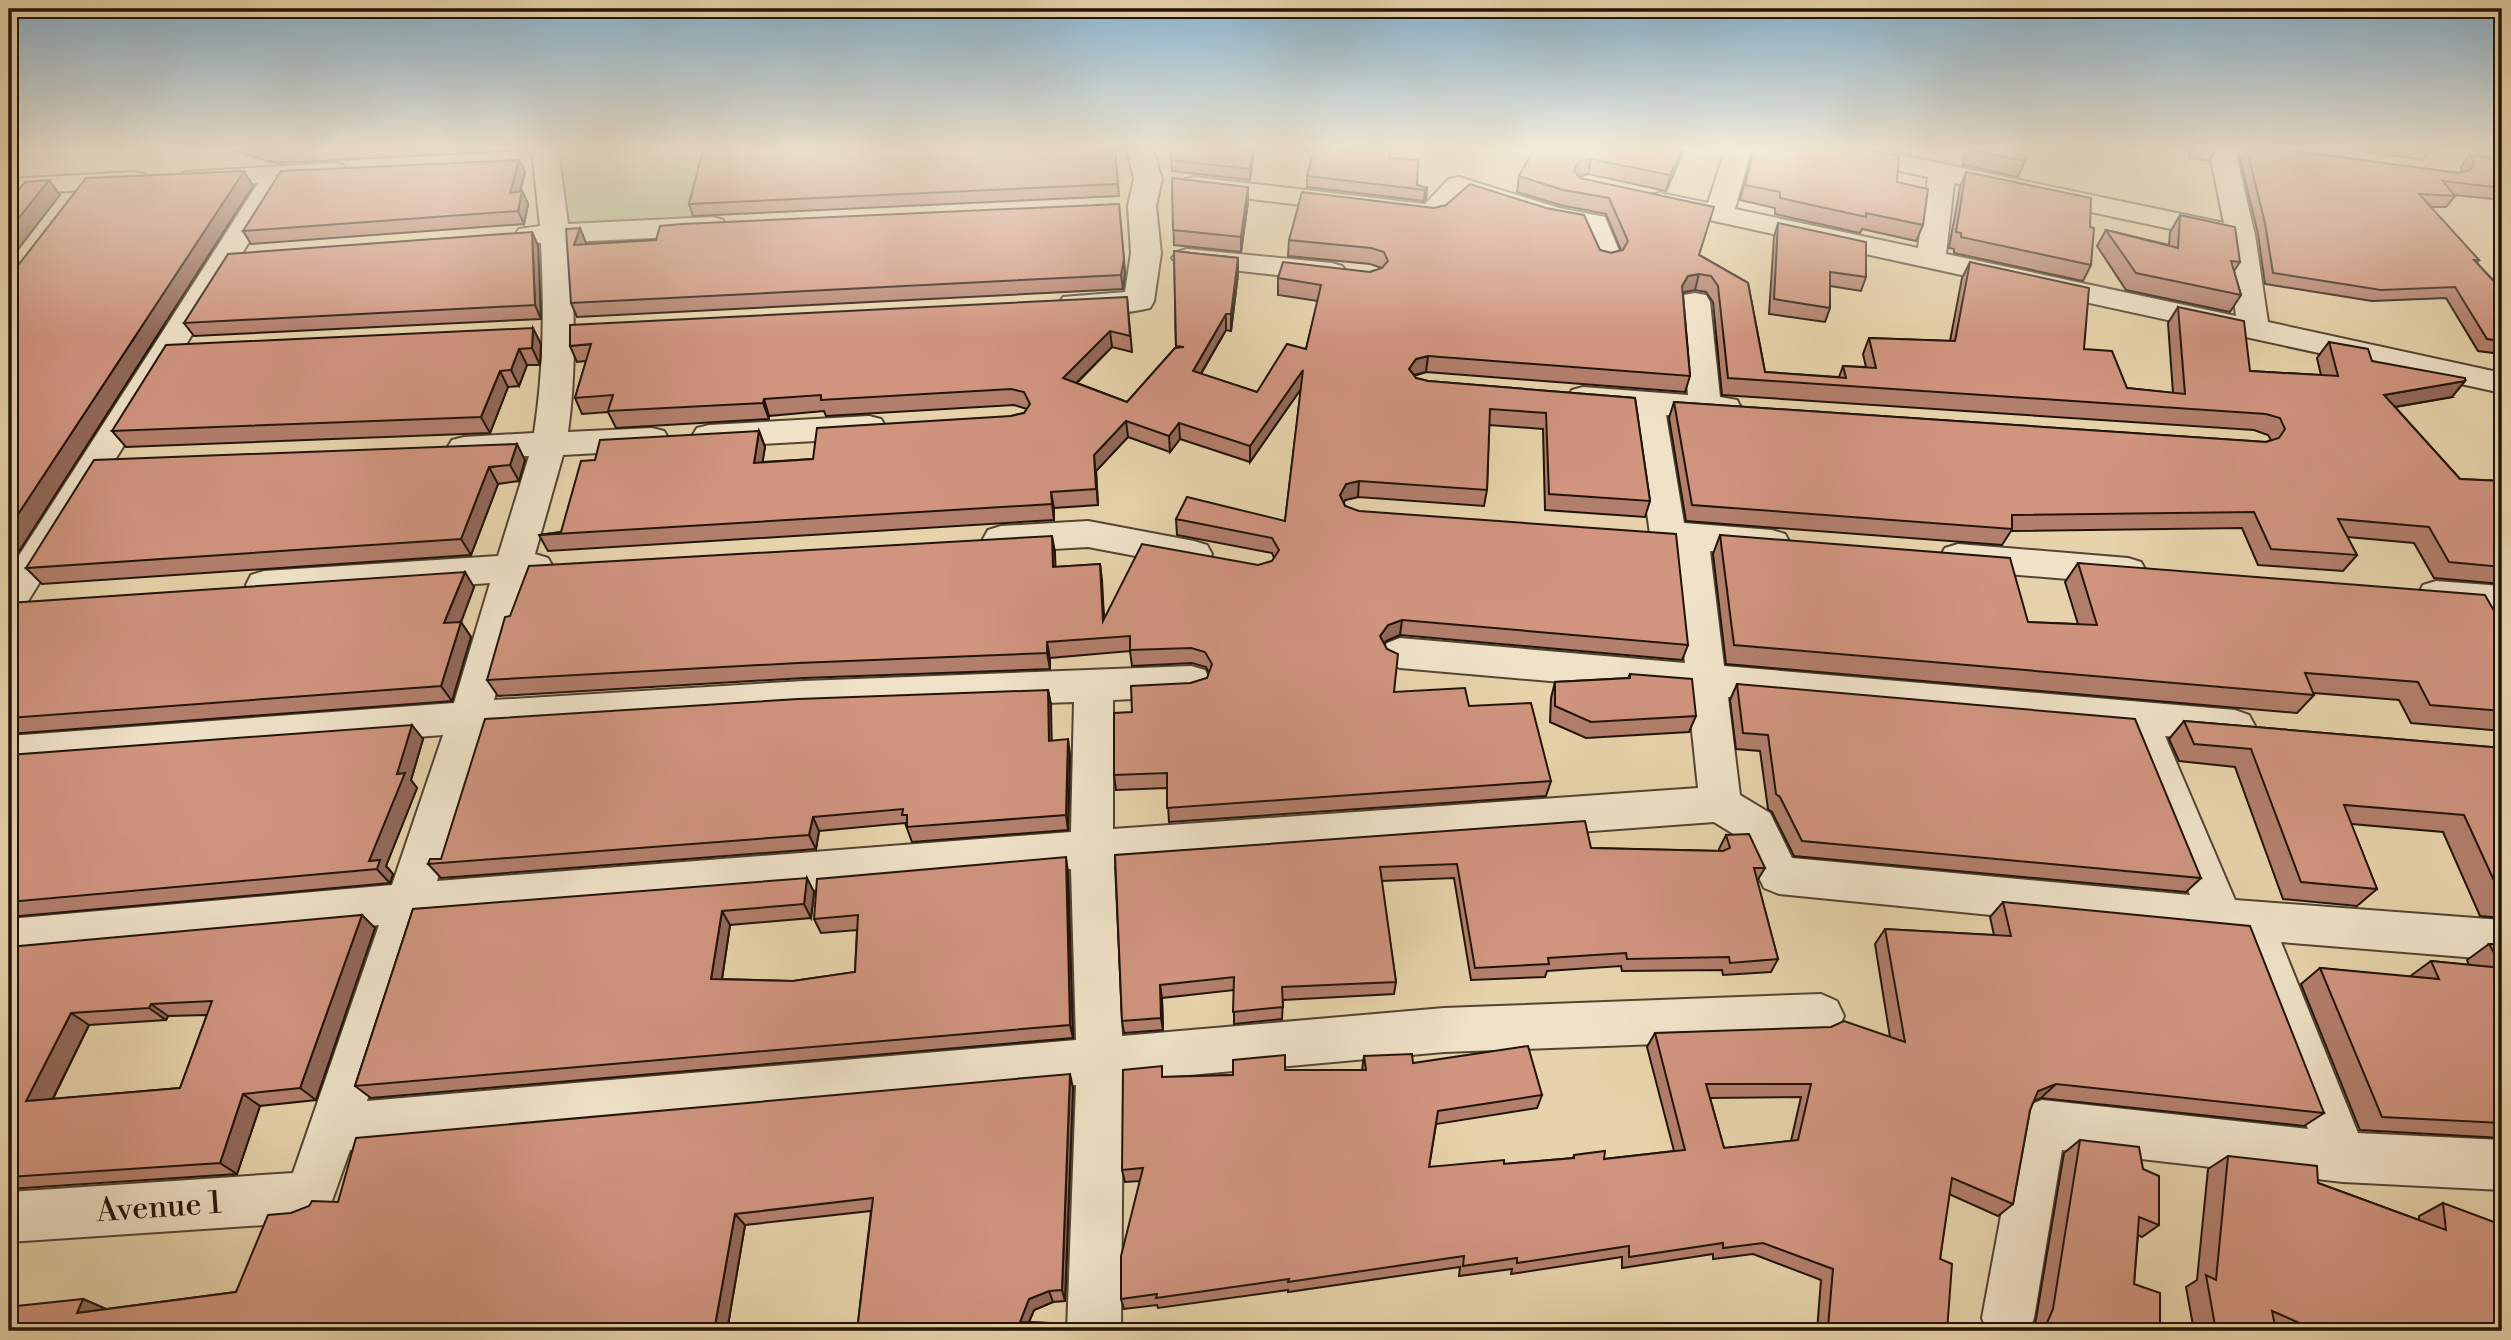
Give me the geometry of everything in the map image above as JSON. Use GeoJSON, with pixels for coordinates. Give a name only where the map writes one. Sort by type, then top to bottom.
{"type":"FeatureCollection","features":[{"type":"Feature","properties":{"kind":"street"},"geometry":{"type":"LineString","coordinates":[[9,602],[167,350],[240,256],[260,213]]}},
{"type":"Feature","properties":{"kind":"street"},"geometry":{"type":"LineString","coordinates":[[550,213],[555,233],[560,332],[558,385],[549,445],[469,717],[334,1128],[1444,1030],[1821,1016]]}},
{"type":"Feature","properties":{"kind":"street"},"geometry":{"type":"LineString","coordinates":[[1043,306],[1139,301],[1146,253],[1138,213]]}},
{"type":"Feature","properties":{"kind":"street"},"geometry":{"type":"LineString","coordinates":[[1546,213],[1595,223],[1607,258]]}},
{"type":"Feature","properties":{"kind":"street"},"geometry":{"type":"LineString","coordinates":[[1708,213],[1931,258],[2502,383]]}},
{"type":"Feature","properties":{"kind":"street"},"geometry":{"type":"LineString","coordinates":[[1931,258],[1940,213]]}},
{"type":"Feature","properties":{"kind":"street"},"geometry":{"type":"LineString","coordinates":[[2147,213],[2241,235]]}},
{"type":"Feature","properties":{"kind":"street"},"geometry":{"type":"LineString","coordinates":[[2236,213],[2253,329]]}},
{"type":"Feature","properties":{"kind":"street"},"geometry":{"type":"LineString","coordinates":[[500,237],[737,225]]}},
{"type":"Feature","properties":{"kind":"street"},"geometry":{"type":"LineString","coordinates":[[1146,253],[1356,275]]}},
{"type":"Feature","properties":{"kind":"street"},"geometry":{"type":"LineString","coordinates":[[1695,302],[1705,407]]}},
{"type":"Feature","properties":{"kind":"street"},"geometry":{"type":"LineString","coordinates":[[167,350],[207,348]]}},
{"type":"Feature","properties":{"kind":"street"},"geometry":{"type":"LineString","coordinates":[[1550,395],[1760,411]]}},
{"type":"Feature","properties":{"kind":"street"},"geometry":{"type":"LineString","coordinates":[[1647,403],[1666,535],[1706,680],[1720,804]]}},
{"type":"Feature","properties":{"kind":"street"},"geometry":{"type":"LineString","coordinates":[[439,449],[905,425]]}},
{"type":"Feature","properties":{"kind":"street"},"geometry":{"type":"LineString","coordinates":[[96,463],[137,461]]}},
{"type":"Feature","properties":{"kind":"street"},"geometry":{"type":"LineString","coordinates":[[965,541],[1088,534],[1232,561]]}},
{"type":"Feature","properties":{"kind":"street"},"geometry":{"type":"LineString","coordinates":[[1666,535],[1801,545]]}},
{"type":"Feature","properties":{"kind":"street"},"geometry":{"type":"LineString","coordinates":[[1926,555],[2161,573]]}},
{"type":"Feature","properties":{"kind":"street"},"geometry":{"type":"LineString","coordinates":[[227,588],[568,565]]}},
{"type":"Feature","properties":{"kind":"street"},"geometry":{"type":"LineString","coordinates":[[2410,593],[2491,599],[2502,638]]}},
{"type":"Feature","properties":{"kind":"street"},"geometry":{"type":"LineString","coordinates":[[9,602],[50,600]]}},
{"type":"Feature","properties":{"kind":"street"},"geometry":{"type":"LineString","coordinates":[[1400,653],[2273,729]]}},
{"type":"Feature","properties":{"kind":"street"},"geometry":{"type":"LineString","coordinates":[[9,752],[469,717],[806,696],[1094,687],[1191,681]]}},
{"type":"Feature","properties":{"kind":"street"},"geometry":{"type":"LineString","coordinates":[[1081,1330],[1100,1062],[1092,848],[1094,687]]}},
{"type":"Feature","properties":{"kind":"street"},"geometry":{"type":"LineString","coordinates":[[2138,718],[2236,919],[2343,1157]]}},
{"type":"Feature","properties":{"kind":"street"},"geometry":{"type":"LineString","coordinates":[[9,939],[410,901],[1092,848],[1720,804],[1755,826],[1779,875],[2236,919],[2502,940]]}},
{"type":"Feature","properties":{"kind":"street"},"geometry":{"type":"LineString","coordinates":[[2008,1318],[2042,1124],[2343,1157],[2502,1165]]}},
{"type":"Feature","properties":{"kind":"street","name":"Avenue 1"},"geometry":{"type":"LineString","coordinates":[[9,1217],[309,1197],[334,1128]]}},
{"type":"Feature","properties":{"kind":"green space"},"geometry":{"type":"Polygon","coordinates":[[[563,213],[697,213],[695,220],[565,227],[563,213]]]}},
{"type":"Feature","properties":{"kind":"building"},"geometry":{"type":"Polygon","coordinates":[[[9,213],[23,213],[9,230],[9,213]]]}},
{"type":"Feature","properties":{"kind":"building"},"geometry":{"type":"Polygon","coordinates":[[[59,213],[217,213],[9,528],[9,277],[59,213]]]}},
{"type":"Feature","properties":{"kind":"building"},"geometry":{"type":"Polygon","coordinates":[[[255,213],[497,213],[243,231],[255,213]]]}},
{"type":"Feature","properties":{"kind":"building"},"geometry":{"type":"Polygon","coordinates":[[[933,213],[1120,213],[1124,259],[1121,275],[571,303],[566,229],[580,228],[574,245],[656,240],[660,226],[933,213]]]}},
{"type":"Feature","properties":{"kind":"building"},"geometry":{"type":"Polygon","coordinates":[[[1173,213],[1244,213],[1241,237],[1173,230],[1173,213]]]}},
{"type":"Feature","properties":{"kind":"building"},"geometry":{"type":"Polygon","coordinates":[[[1296,213],[1571,213],[1584,215],[1600,250],[1611,253],[1623,250],[1628,241],[1615,213],[1712,213],[1699,255],[1748,283],[1765,372],[1846,378],[1843,366],[1876,368],[1869,338],[1955,341],[1970,262],[2089,288],[2084,349],[2112,351],[2127,388],[2185,394],[2178,307],[2244,321],[2250,371],[2338,376],[2329,342],[2368,349],[2372,361],[2465,378],[2465,381],[2384,395],[2460,479],[2502,481],[2502,567],[2449,562],[2429,527],[2338,519],[2357,555],[2271,549],[2254,512],[2012,515],[2012,529],[1692,505],[1674,402],[2266,442],[2279,438],[2285,429],[2280,418],[2266,414],[1728,378],[1718,286],[1711,276],[1699,274],[1688,276],[1682,286],[1690,376],[1428,356],[1416,359],[1409,369],[1416,378],[1428,381],[1635,398],[1650,501],[1549,494],[1546,413],[1490,409],[1487,490],[1359,481],[1346,484],[1340,495],[1345,506],[1359,511],[1676,534],[1688,645],[1402,620],[1388,625],[1380,636],[1387,649],[1398,654],[1394,692],[1465,688],[1469,706],[1531,703],[1551,781],[1167,808],[1167,773],[1114,775],[1114,713],[1132,712],[1131,686],[1191,683],[1207,678],[1212,664],[1205,652],[1191,648],[1130,650],[1130,636],[1047,642],[1047,653],[487,680],[505,617],[510,616],[529,566],[1052,536],[1053,567],[1100,564],[1103,621],[1142,544],[1258,565],[1272,561],[1279,550],[1272,538],[1176,519],[1187,497],[1285,521],[1303,370],[1250,446],[1179,423],[1169,436],[1126,421],[1094,455],[1096,489],[1051,492],[1052,504],[539,535],[561,532],[581,461],[595,460],[600,440],[759,431],[754,463],[813,459],[817,428],[1011,416],[1024,413],[1030,404],[1024,392],[1011,389],[821,400],[821,395],[764,399],[763,403],[608,411],[613,395],[575,398],[591,344],[570,346],[570,325],[1127,297],[1130,336],[1110,331],[1063,378],[1127,402],[1175,348],[1184,347],[1176,346],[1174,251],[1238,258],[1231,314],[1226,314],[1193,371],[1257,392],[1287,344],[1306,349],[1321,285],[1278,278],[1283,262],[1370,272],[1382,268],[1388,261],[1384,252],[1371,248],[1289,240],[1296,213]]]}},
{"type":"Feature","properties":{"kind":"building"},"geometry":{"type":"Polygon","coordinates":[[[1846,213],[1925,213],[1923,225],[1866,213],[1866,217],[1846,213]]]}},
{"type":"Feature","properties":{"kind":"building"},"geometry":{"type":"Polygon","coordinates":[[[1959,213],[2090,213],[2090,227],[2094,228],[2091,265],[1961,237],[1961,233],[1956,232],[1959,213]]]}},
{"type":"Feature","properties":{"kind":"building"},"geometry":{"type":"Polygon","coordinates":[[[2262,213],[2436,213],[2502,290],[2502,341],[2487,339],[2455,287],[2381,290],[2273,273],[2262,213]]]}},
{"type":"Feature","properties":{"kind":"building"},"geometry":{"type":"Polygon","coordinates":[[[2180,215],[2235,227],[2240,262],[2231,261],[2241,295],[2136,273],[2106,230],[2178,248],[2180,215]]]}},
{"type":"Feature","properties":{"kind":"building"},"geometry":{"type":"Polygon","coordinates":[[[1778,223],[1866,242],[1866,277],[1830,272],[1830,308],[1774,299],[1778,223]]]}},
{"type":"Feature","properties":{"kind":"building"},"geometry":{"type":"Polygon","coordinates":[[[532,232],[535,305],[184,323],[228,254],[532,232]]]}},
{"type":"Feature","properties":{"kind":"building"},"geometry":{"type":"Polygon","coordinates":[[[533,328],[532,348],[519,349],[511,370],[500,371],[481,417],[112,431],[166,345],[533,328]]]}},
{"type":"Feature","properties":{"kind":"building"},"geometry":{"type":"Polygon","coordinates":[[[517,444],[510,465],[489,467],[461,539],[26,568],[94,460],[517,444]]]}},
{"type":"Feature","properties":{"kind":"building"},"geometry":{"type":"Polygon","coordinates":[[[1720,535],[2010,558],[2028,622],[2097,625],[2078,563],[2485,595],[2502,625],[2502,711],[2430,705],[2418,682],[2305,673],[2314,695],[1734,645],[1720,535]]]}},
{"type":"Feature","properties":{"kind":"building"},"geometry":{"type":"Polygon","coordinates":[[[465,572],[444,623],[461,622],[441,686],[9,718],[9,603],[465,572]]]}},
{"type":"Feature","properties":{"kind":"building"},"geometry":{"type":"Polygon","coordinates":[[[1630,674],[1692,679],[1696,716],[1591,722],[1555,706],[1555,682],[1630,678],[1630,674]]]}},
{"type":"Feature","properties":{"kind":"building"},"geometry":{"type":"Polygon","coordinates":[[[1737,684],[2135,719],[2201,878],[1802,841],[1776,794],[1768,735],[1743,733],[1737,684]]]}},
{"type":"Feature","properties":{"kind":"building"},"geometry":{"type":"Polygon","coordinates":[[[1048,690],[1049,741],[1068,739],[1066,815],[907,827],[907,815],[902,815],[903,809],[813,817],[809,835],[428,864],[430,859],[441,859],[485,719],[798,699],[1048,690]]]}},
{"type":"Feature","properties":{"kind":"building"},"geometry":{"type":"Polygon","coordinates":[[[2184,721],[2502,748],[2502,898],[2464,815],[2344,805],[2377,889],[2301,882],[2251,749],[2194,744],[2184,721]]]}},
{"type":"Feature","properties":{"kind":"building"},"geometry":{"type":"Polygon","coordinates":[[[412,725],[397,774],[405,773],[369,861],[380,860],[377,869],[9,902],[9,755],[412,725]]]}},
{"type":"Feature","properties":{"kind":"building"},"geometry":{"type":"Polygon","coordinates":[[[1585,821],[1591,848],[1723,851],[1730,848],[1726,835],[1749,834],[1765,868],[1754,868],[1778,959],[1730,963],[1729,957],[1627,959],[1626,953],[1548,958],[1549,964],[1475,968],[1457,864],[1380,867],[1396,982],[1282,987],[1283,1007],[1233,1012],[1234,977],[1160,985],[1161,1018],[1122,1021],[1115,855],[1585,821]]]}},
{"type":"Feature","properties":{"kind":"building"},"geometry":{"type":"Polygon","coordinates":[[[1066,857],[1070,1025],[355,1086],[413,909],[807,878],[804,904],[722,911],[711,979],[793,981],[855,972],[858,915],[814,919],[817,879],[1066,857]]]}},
{"type":"Feature","properties":{"kind":"building"},"geometry":{"type":"Polygon","coordinates":[[[2003,902],[2250,926],[2324,1113],[2056,1084],[2038,1091],[2030,1110],[2013,1204],[1952,1178],[1940,1259],[1952,1264],[1947,1331],[1842,1331],[1828,1327],[1833,1269],[1763,1243],[1723,1248],[1723,1243],[1629,1257],[1629,1246],[1517,1263],[1517,1258],[1463,1266],[1464,1256],[1288,1282],[1289,1279],[1156,1298],[1157,1294],[1121,1299],[1121,1256],[1143,1168],[1122,1170],[1123,1070],[1162,1066],[1162,1077],[1233,1075],[1233,1060],[1285,1055],[1285,1070],[1366,1070],[1364,1056],[1412,1054],[1413,1063],[1528,1046],[1542,1095],[1438,1111],[1429,1167],[1504,1160],[1504,1164],[1574,1158],[1574,1155],[1605,1151],[1604,1159],[1685,1150],[1655,1033],[1831,1027],[1844,1021],[1905,1042],[1885,929],[2011,936],[2003,902]],[[1706,1084],[1724,1148],[1798,1140],[1811,1084],[1706,1084]]]}},
{"type":"Feature","properties":{"kind":"building"},"geometry":{"type":"Polygon","coordinates":[[[362,915],[300,1088],[243,1094],[220,1163],[9,1177],[9,947],[362,915]],[[212,1001],[151,1004],[149,1008],[71,1013],[26,1101],[180,1088],[212,1001]]]}},
{"type":"Feature","properties":{"kind":"building"},"geometry":{"type":"Polygon","coordinates":[[[2489,944],[2502,945],[2502,967],[2489,944]]]}},
{"type":"Feature","properties":{"kind":"building"},"geometry":{"type":"Polygon","coordinates":[[[2431,961],[2502,968],[2502,1123],[2382,1117],[2320,968],[2439,979],[2431,961]]]}},
{"type":"Feature","properties":{"kind":"building"},"geometry":{"type":"Polygon","coordinates":[[[1070,1074],[1062,1290],[1049,1291],[1029,1299],[1020,1322],[1072,1324],[1072,1331],[857,1331],[873,1198],[735,1214],[714,1331],[9,1331],[9,1311],[16,1310],[17,1306],[83,1299],[77,1313],[236,1292],[268,1215],[291,1213],[309,1206],[312,1201],[338,1202],[356,1138],[1070,1074]]]}},
{"type":"Feature","properties":{"kind":"building"},"geometry":{"type":"Polygon","coordinates":[[[2080,1140],[2139,1147],[2143,1169],[2159,1176],[2159,1225],[2139,1217],[2134,1284],[2160,1293],[2160,1331],[2011,1331],[2011,1324],[2047,1323],[2053,1309],[2080,1140]]]}},
{"type":"Feature","properties":{"kind":"building"},"geometry":{"type":"Polygon","coordinates":[[[2228,1156],[2317,1166],[2318,1183],[2446,1230],[2443,1203],[2502,1225],[2502,1331],[2318,1331],[2272,1311],[2276,1331],[2216,1331],[2206,1275],[2216,1280],[2228,1156]]]}}]}
